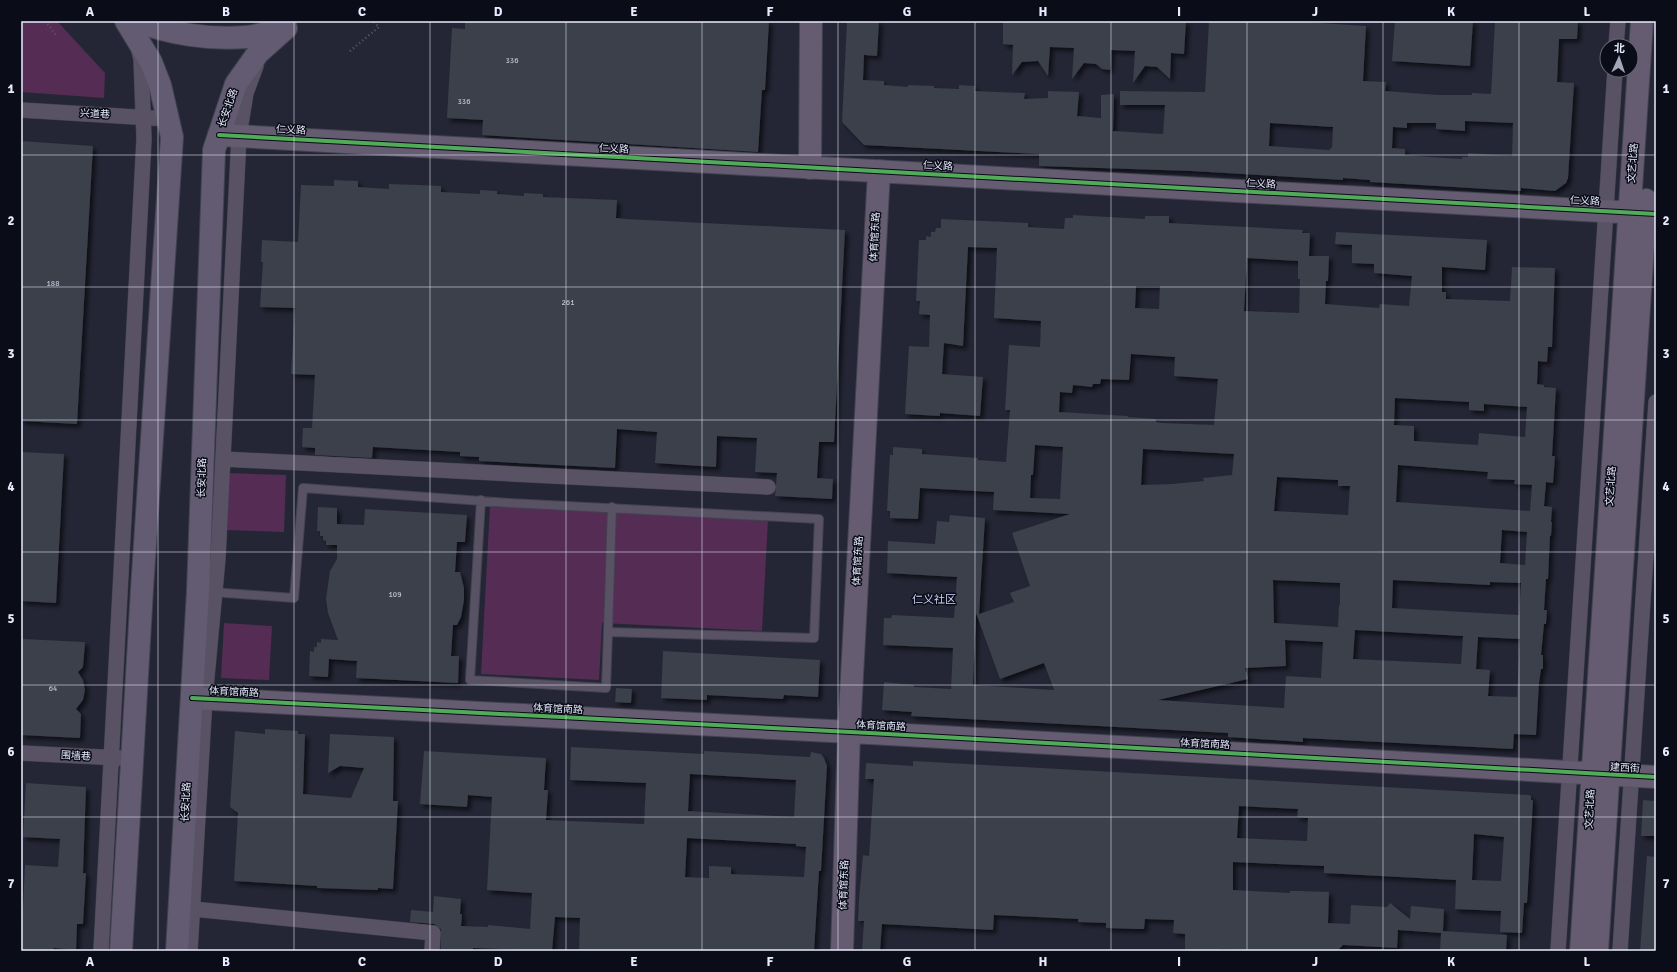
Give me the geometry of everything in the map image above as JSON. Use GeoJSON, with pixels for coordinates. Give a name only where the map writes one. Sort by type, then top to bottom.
{"type":"FeatureCollection","features":[{"type":"Feature","properties":{"kind":"main road"},"geometry":{"type":"LineString","coordinates":[[121,951],[121,758],[172,137],[160,85],[151,62],[133,26],[153,27],[182,34],[214,37],[246,37],[291,24]]}},
{"type":"Feature","properties":{"kind":"main road","name":"长安北路"},"geometry":{"type":"LineString","coordinates":[[177,951],[186,908],[198,698],[206,592],[214,150],[229,135],[236,84],[258,53],[291,24]]}},
{"type":"Feature","properties":{"kind":"street"},"geometry":{"type":"LineString","coordinates":[[810,168],[811,21]]}},
{"type":"Feature","properties":{"kind":"street"},"geometry":{"type":"LineString","coordinates":[[1617,38],[1618,21]]}},
{"type":"Feature","properties":{"kind":"street","name":"文艺北路"},"geometry":{"type":"LineString","coordinates":[[1642,21],[1643,213]]}},
{"type":"Feature","properties":{"kind":"street"},"geometry":{"type":"LineString","coordinates":[[101,951],[121,758],[144,140],[141,59],[133,26]]}},
{"type":"Feature","properties":{"kind":"street","name":"文艺北路"},"geometry":{"type":"LineString","coordinates":[[1581,951],[1600,775],[1656,30]]}},
{"type":"Feature","properties":{"kind":"street"},"geometry":{"type":"LineString","coordinates":[[1558,951],[1614,78]]}},
{"type":"Feature","properties":{"kind":"street","name":"兴道巷"},"geometry":{"type":"LineString","coordinates":[[21,110],[168,119]]}},
{"type":"Feature","properties":{"kind":"street"},"geometry":{"type":"LineString","coordinates":[[206,592],[223,459],[229,135]]}},
{"type":"Feature","properties":{"kind":"street","name":"仁义路"},"geometry":{"type":"LineString","coordinates":[[229,135],[1643,213]]}},
{"type":"Feature","properties":{"kind":"street","name":"体育馆东路"},"geometry":{"type":"LineString","coordinates":[[842,951],[849,732],[879,171]]}},
{"type":"Feature","properties":{"kind":"street"},"geometry":{"type":"LineString","coordinates":[[1620,951],[1656,402]]}},
{"type":"Feature","properties":{"kind":"street"},"geometry":{"type":"LineString","coordinates":[[223,459],[768,487]]}},
{"type":"Feature","properties":{"kind":"street","name":"体育馆南路"},"geometry":{"type":"LineString","coordinates":[[198,698],[849,732],[1570,773]]}},
{"type":"Feature","properties":{"kind":"street","name":"围墙巷"},"geometry":{"type":"LineString","coordinates":[[21,753],[121,758]]}},
{"type":"Feature","properties":{"kind":"street","name":"建西街"},"geometry":{"type":"LineString","coordinates":[[1570,773],[1656,777]]}},
{"type":"Feature","properties":{"kind":"street","name":"文艺北路"},"geometry":{"type":"LineString","coordinates":[[1597,951],[1600,775]]}},
{"type":"Feature","properties":{"kind":"street"},"geometry":{"type":"LineString","coordinates":[[190,951],[186,908],[433,933],[432,951]]}},
{"type":"Feature","properties":{"kind":"lane"},"geometry":{"type":"LineString","coordinates":[[206,592],[294,598],[302,488],[481,500],[819,519],[814,638],[608,632]]}},
{"type":"Feature","properties":{"kind":"lane"},"geometry":{"type":"LineString","coordinates":[[481,500],[470,680],[606,688],[612,507]]}},
{"type":"Feature","properties":{"kind":"path"},"geometry":{"type":"LineString","coordinates":[[45,21],[56,35]]}},
{"type":"Feature","properties":{"kind":"path"},"geometry":{"type":"LineString","coordinates":[[350,51],[379,27],[373,21]]}},
{"type":"Feature","properties":{"kind":"shaded area"},"geometry":{"type":"Polygon","coordinates":[[[21,21],[57,21],[105,73],[104,98],[21,92],[21,21]]]}},
{"type":"Feature","properties":{"kind":"shaded area"},"geometry":{"type":"Polygon","coordinates":[[[226,473],[286,475],[284,532],[225,530],[226,473]]]}},
{"type":"Feature","properties":{"kind":"shaded area"},"geometry":{"type":"Polygon","coordinates":[[[490,505],[768,520],[762,631],[602,623],[599,680],[481,674],[490,505]]]}},
{"type":"Feature","properties":{"kind":"shaded area"},"geometry":{"type":"Polygon","coordinates":[[[224,623],[272,626],[269,680],[221,678],[224,623]]]}},
{"type":"Feature","properties":{"kind":"building"},"geometry":{"type":"Polygon","coordinates":[[[465,21],[769,21],[765,90],[762,90],[758,152],[482,135],[483,120],[447,118],[452,28],[465,29],[465,21]]]}},
{"type":"Feature","properties":{"kind":"building"},"geometry":{"type":"Polygon","coordinates":[[[847,21],[879,21],[877,56],[864,55],[863,80],[884,81],[884,85],[908,87],[908,85],[934,86],[934,88],[959,89],[959,85],[975,86],[975,91],[1025,93],[1024,99],[1048,98],[1048,91],[1079,92],[1077,116],[1101,118],[1101,95],[1114,94],[1113,131],[1163,134],[1165,105],[1120,105],[1120,91],[1205,92],[1209,21],[1289,21],[1366,26],[1363,81],[1386,82],[1385,91],[1438,95],[1472,95],[1472,93],[1491,94],[1495,21],[1578,21],[1577,39],[1559,39],[1557,82],[1574,83],[1568,178],[1566,183],[1555,191],[1521,188],[1521,191],[1370,182],[1370,180],[1343,178],[1343,180],[1191,171],[1039,166],[1039,154],[864,145],[842,122],[847,21]],[[1465,121],[1465,131],[1436,129],[1436,123],[1407,123],[1407,128],[1393,127],[1392,148],[1405,149],[1405,155],[1431,157],[1462,159],[1462,157],[1468,157],[1468,153],[1512,156],[1513,123],[1465,121]],[[1270,123],[1269,146],[1330,150],[1330,148],[1332,148],[1333,127],[1270,123]]]}},
{"type":"Feature","properties":{"kind":"building"},"geometry":{"type":"Polygon","coordinates":[[[1003,21],[1186,21],[1184,54],[1171,53],[1170,79],[1157,67],[1145,66],[1133,83],[1135,51],[1111,50],[1110,70],[1102,69],[1096,64],[1084,63],[1072,79],[1074,48],[1050,47],[1048,76],[1038,61],[1022,62],[1012,75],[1013,45],[1003,44],[1003,21]]]}},
{"type":"Feature","properties":{"kind":"building"},"geometry":{"type":"Polygon","coordinates":[[[1395,21],[1473,21],[1470,66],[1392,61],[1395,21]]]}},
{"type":"Feature","properties":{"kind":"building"},"geometry":{"type":"Polygon","coordinates":[[[21,141],[93,146],[77,424],[21,421],[21,141]]]}},
{"type":"Feature","properties":{"kind":"building"},"geometry":{"type":"Polygon","coordinates":[[[334,180],[358,181],[358,187],[389,189],[389,184],[441,186],[441,192],[480,194],[480,190],[497,191],[497,194],[524,196],[524,193],[543,194],[543,197],[617,200],[616,218],[626,219],[845,230],[834,442],[819,442],[817,478],[833,479],[832,499],[775,496],[777,473],[755,472],[757,438],[717,436],[716,467],[655,463],[657,432],[617,429],[615,468],[479,461],[479,457],[460,456],[460,452],[373,447],[372,458],[315,455],[315,448],[302,447],[303,428],[312,428],[315,375],[291,374],[295,308],[260,307],[263,262],[261,262],[262,240],[298,242],[301,185],[334,186],[334,180]]]}},
{"type":"Feature","properties":{"kind":"building"},"geometry":{"type":"Polygon","coordinates":[[[1073,215],[1145,219],[1145,216],[1169,216],[1169,223],[1303,230],[1302,233],[1310,233],[1309,256],[1329,256],[1325,304],[1379,308],[1380,304],[1409,306],[1412,276],[1374,273],[1374,264],[1352,263],[1352,245],[1335,244],[1336,232],[1487,240],[1485,270],[1442,267],[1442,292],[1446,292],[1446,299],[1510,301],[1512,267],[1555,268],[1552,347],[1548,347],[1547,362],[1538,361],[1537,384],[1544,385],[1544,387],[1556,388],[1552,456],[1555,456],[1553,483],[1546,482],[1544,506],[1552,507],[1552,522],[1544,610],[1547,610],[1546,624],[1544,624],[1541,655],[1543,655],[1543,669],[1541,669],[1539,683],[1536,735],[1514,734],[1513,749],[1303,738],[1303,742],[1228,737],[1228,733],[911,716],[912,712],[882,710],[884,682],[914,685],[914,687],[951,689],[953,648],[883,645],[884,618],[891,618],[892,615],[954,618],[957,577],[887,573],[888,541],[935,544],[937,521],[949,522],[950,515],[985,518],[979,614],[1014,602],[1010,593],[1030,586],[1012,533],[1070,514],[993,510],[994,492],[920,488],[918,519],[890,518],[890,511],[887,511],[890,455],[893,455],[893,447],[922,449],[922,454],[978,458],[978,460],[1006,462],[1010,410],[1005,410],[1009,345],[1040,347],[1041,321],[994,318],[997,248],[968,247],[963,346],[944,343],[942,374],[983,377],[980,416],[940,413],[940,416],[905,414],[909,346],[929,347],[930,315],[919,314],[920,301],[916,301],[919,240],[926,240],[926,236],[931,237],[931,232],[935,232],[936,228],[941,228],[941,219],[1028,223],[1028,227],[1064,229],[1065,218],[1073,218],[1073,215]],[[1247,258],[1244,311],[1299,313],[1300,279],[1298,279],[1298,261],[1247,258]],[[1136,286],[1135,308],[1159,309],[1160,286],[1136,286]],[[1131,354],[1129,380],[1101,379],[1100,384],[1093,384],[1092,387],[1073,385],[1072,393],[1060,392],[1059,412],[1128,416],[1156,419],[1156,422],[1162,423],[1214,425],[1218,379],[1174,376],[1175,357],[1131,354]],[[1395,398],[1394,425],[1414,426],[1414,441],[1478,445],[1479,433],[1525,437],[1527,407],[1484,404],[1484,411],[1469,410],[1469,402],[1395,398]],[[1035,445],[1030,498],[1060,499],[1063,447],[1035,445]],[[1143,449],[1141,485],[1204,481],[1203,478],[1232,475],[1234,454],[1143,449]],[[1398,465],[1396,502],[1530,511],[1532,485],[1514,484],[1515,480],[1487,479],[1488,472],[1398,465]],[[1277,477],[1274,511],[1348,515],[1350,486],[1338,486],[1338,480],[1277,477]],[[1502,530],[1500,563],[1525,565],[1527,532],[1502,530]],[[1273,580],[1274,623],[1338,627],[1340,583],[1273,580]],[[1393,580],[1392,608],[1519,615],[1521,583],[1490,582],[1490,585],[1393,580]],[[976,613],[973,685],[1054,690],[1044,663],[1000,679],[976,613]],[[1355,630],[1353,659],[1461,664],[1463,636],[1355,630]],[[1478,637],[1476,669],[1490,670],[1488,696],[1517,697],[1520,639],[1478,637]],[[1285,640],[1286,666],[1245,668],[1248,679],[1158,700],[1284,708],[1286,676],[1321,678],[1323,642],[1285,640]]]}},
{"type":"Feature","properties":{"kind":"building"},"geometry":{"type":"Polygon","coordinates":[[[21,452],[64,454],[56,603],[21,601],[21,452]]]}},
{"type":"Feature","properties":{"kind":"building"},"geometry":{"type":"Polygon","coordinates":[[[318,507],[337,508],[337,524],[364,525],[365,509],[467,515],[465,542],[457,542],[455,572],[460,572],[464,588],[464,600],[461,617],[457,625],[453,625],[451,656],[459,656],[458,683],[356,678],[357,661],[329,659],[328,677],[309,676],[310,651],[314,652],[314,647],[317,647],[317,642],[321,643],[321,639],[338,640],[328,613],[326,599],[330,571],[337,559],[337,545],[326,545],[326,541],[323,540],[323,536],[320,536],[320,531],[317,531],[318,507]]]}},
{"type":"Feature","properties":{"kind":"building"},"geometry":{"type":"Polygon","coordinates":[[[23,639],[85,642],[83,667],[78,672],[83,680],[85,690],[83,700],[76,709],[81,714],[80,738],[21,735],[21,663],[23,639]]]}},
{"type":"Feature","properties":{"kind":"building"},"geometry":{"type":"Polygon","coordinates":[[[663,651],[820,660],[818,697],[784,695],[783,699],[707,695],[707,700],[661,698],[663,651]]]}},
{"type":"Feature","properties":{"kind":"building"},"geometry":{"type":"Polygon","coordinates":[[[616,688],[632,689],[631,703],[615,702],[616,688]]]}},
{"type":"Feature","properties":{"kind":"building"},"geometry":{"type":"Polygon","coordinates":[[[265,729],[298,731],[298,734],[305,734],[303,794],[351,798],[364,768],[340,766],[328,773],[330,734],[394,737],[393,801],[398,801],[393,889],[317,888],[317,886],[234,881],[238,813],[230,807],[235,731],[265,734],[265,729]]]}},
{"type":"Feature","properties":{"kind":"building"},"geometry":{"type":"Polygon","coordinates":[[[571,747],[704,754],[704,751],[810,757],[811,752],[821,754],[827,766],[821,871],[819,871],[814,951],[579,950],[580,918],[555,917],[552,951],[473,948],[473,951],[441,951],[441,929],[434,924],[410,922],[411,910],[433,912],[434,896],[461,899],[461,926],[488,927],[488,925],[530,929],[532,893],[487,890],[492,797],[468,795],[467,807],[420,804],[424,751],[546,758],[544,790],[548,790],[546,820],[644,824],[646,783],[570,780],[571,747]],[[690,774],[688,811],[794,817],[796,780],[690,774]],[[687,838],[685,877],[709,878],[709,866],[731,867],[731,874],[804,877],[806,847],[796,846],[796,844],[687,838]]]}},
{"type":"Feature","properties":{"kind":"building"},"geometry":{"type":"Polygon","coordinates":[[[913,761],[1529,795],[1531,796],[1531,800],[1533,800],[1527,903],[1524,903],[1522,933],[1500,932],[1501,911],[1455,909],[1456,880],[1324,873],[1324,866],[1233,862],[1233,890],[1290,893],[1290,891],[1329,892],[1328,923],[1350,924],[1351,905],[1387,907],[1390,903],[1410,919],[1411,906],[1444,909],[1443,931],[1507,935],[1506,951],[1440,951],[1441,933],[1398,930],[1397,948],[1343,945],[1337,951],[1264,951],[1221,949],[1221,951],[1185,951],[1185,934],[1173,933],[1174,920],[1145,919],[1144,929],[1136,929],[1106,928],[1106,923],[1078,922],[1078,919],[994,915],[993,930],[882,924],[880,951],[862,951],[864,921],[858,921],[859,899],[863,855],[869,856],[874,779],[865,779],[866,763],[913,766],[913,761]],[[1239,806],[1237,838],[1307,841],[1308,818],[1297,817],[1298,809],[1239,806]],[[1474,834],[1472,880],[1501,881],[1504,837],[1474,834]]]}},
{"type":"Feature","properties":{"kind":"building"},"geometry":{"type":"Polygon","coordinates":[[[26,783],[86,787],[83,873],[86,873],[83,924],[77,924],[76,950],[54,948],[53,951],[21,951],[25,865],[58,867],[60,839],[23,837],[26,783]]]}},
{"type":"Feature","properties":{"kind":"building"},"geometry":{"type":"Polygon","coordinates":[[[1643,800],[1656,801],[1656,836],[1641,836],[1643,800]]]}},
{"type":"Feature","properties":{"kind":"building"},"geometry":{"type":"Polygon","coordinates":[[[1647,856],[1656,857],[1656,951],[1640,951],[1647,856]]]}},
{"type":"Feature","properties":{"kind":"cycle path"},"geometry":{"type":"LineString","coordinates":[[219,135],[1656,214]]}},
{"type":"Feature","properties":{"kind":"cycle path"},"geometry":{"type":"LineString","coordinates":[[192,698],[870,733],[1656,777]]}},
{"type":"Feature","properties":{"kind":"district","name":"仁义社区"},"geometry":{"type":"Point","coordinates":[934,599]}}]}
